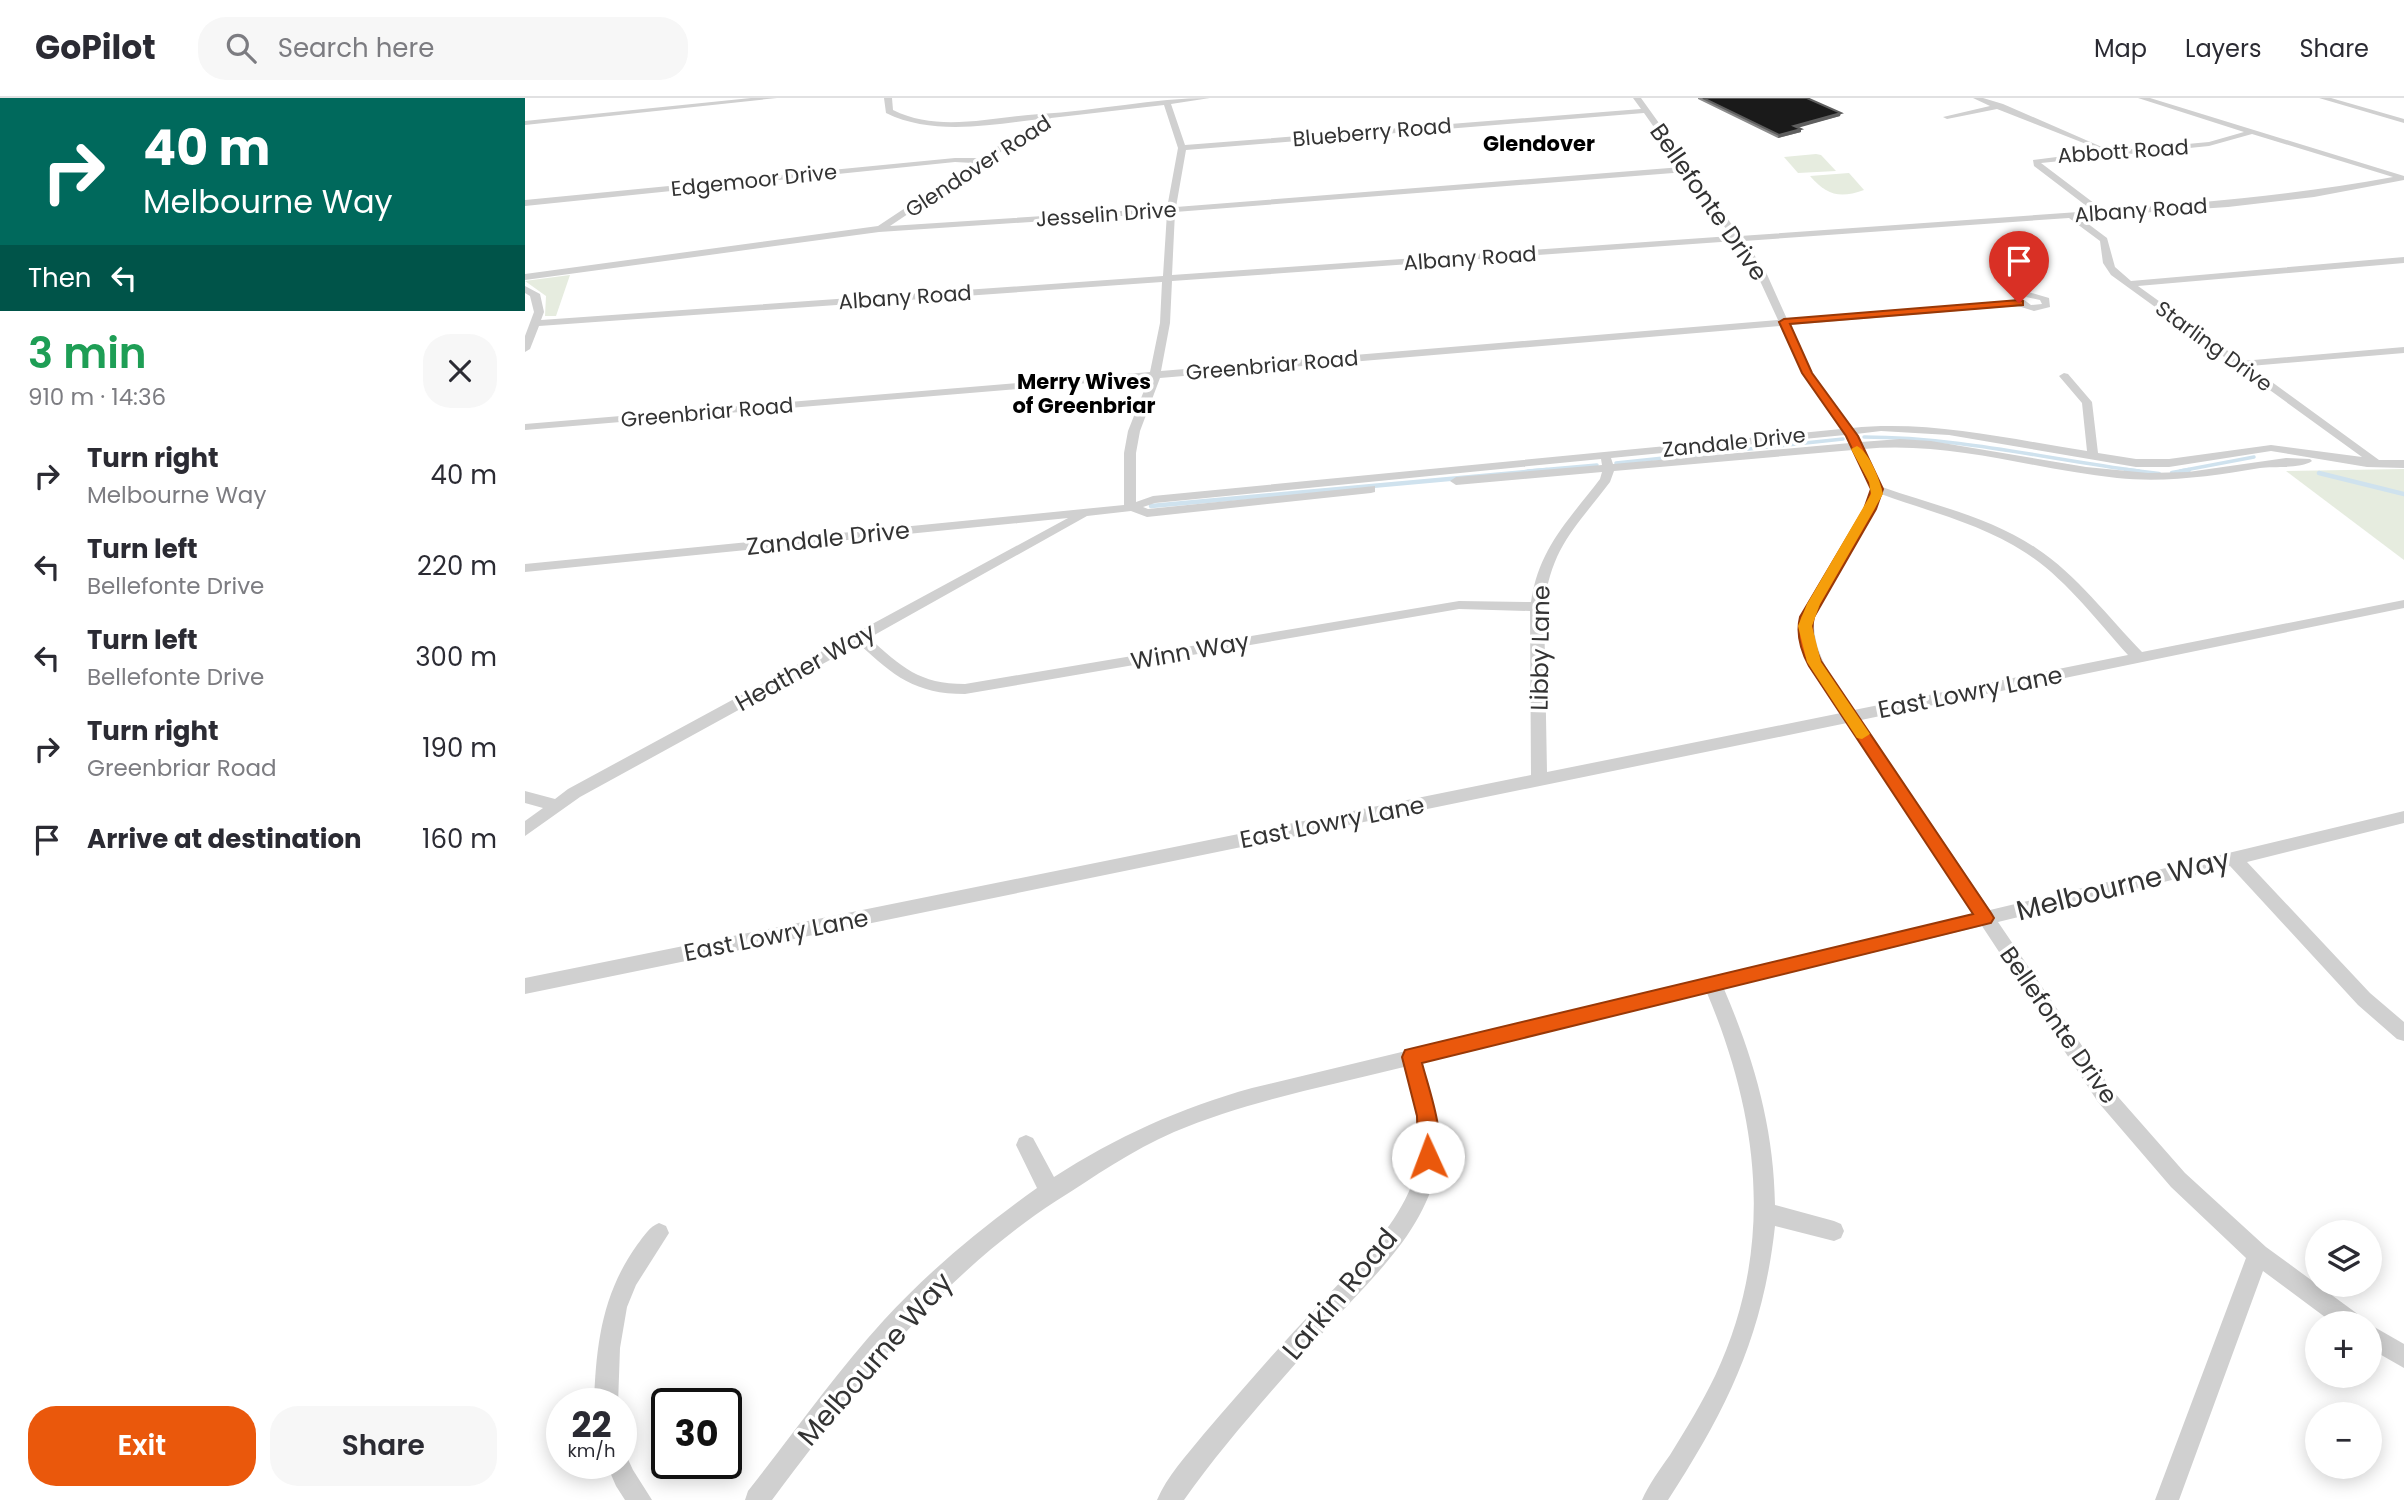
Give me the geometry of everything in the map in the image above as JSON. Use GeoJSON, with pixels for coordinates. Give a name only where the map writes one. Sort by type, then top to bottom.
{"type":"FeatureCollection","features":[{"type":"Feature","properties":{"kind":"street"},"geometry":{"type":"LineString","coordinates":[[525,123],[773,98]]}},
{"type":"Feature","properties":{"kind":"street"},"geometry":{"type":"LineString","coordinates":[[888,98],[888,108],[895,114],[926,122],[982,122],[1054,115]]}},
{"type":"Feature","properties":{"kind":"street","name":"Glendover Road"},"geometry":{"type":"LineString","coordinates":[[879,229],[1036,123],[1054,115],[1206,98]]}},
{"type":"Feature","properties":{"kind":"street","name":"Bellefonte Drive"},"geometry":{"type":"LineString","coordinates":[[1637,98],[1760,270],[1814,384],[1848,430],[1877,489],[1870,509],[1814,604],[1805,626],[1814,662],[2122,1117],[2178,1180],[2258,1255],[2335,1311]]}},
{"type":"Feature","properties":{"kind":"street"},"geometry":{"type":"LineString","coordinates":[[1977,98],[2113,152]]}},
{"type":"Feature","properties":{"kind":"street"},"geometry":{"type":"LineString","coordinates":[[2142,98],[2404,178]]}},
{"type":"Feature","properties":{"kind":"street"},"geometry":{"type":"LineString","coordinates":[[2323,98],[2404,121]]}},
{"type":"Feature","properties":{"kind":"street"},"geometry":{"type":"LineString","coordinates":[[613,114],[619,100]]}},
{"type":"Feature","properties":{"kind":"street"},"geometry":{"type":"LineString","coordinates":[[1130,508],[1129,468],[1132,441],[1154,375],[1167,310],[1171,210],[1182,148],[1167,102]]}},
{"type":"Feature","properties":{"kind":"street"},"geometry":{"type":"LineString","coordinates":[[1947,117],[2000,106]]}},
{"type":"Feature","properties":{"kind":"street","name":"Blueberry Road"},"geometry":{"type":"LineString","coordinates":[[1182,148],[1646,111]]}},
{"type":"Feature","properties":{"kind":"street","name":"Abbott Road"},"geometry":{"type":"LineString","coordinates":[[2101,213],[2036,161],[2043,157],[2218,143],[2252,132]]}},
{"type":"Feature","properties":{"kind":"street","name":"Edgemoor Drive"},"geometry":{"type":"LineString","coordinates":[[525,202],[955,160],[982,161]]}},
{"type":"Feature","properties":{"kind":"street","name":"Jesselin Drive"},"geometry":{"type":"LineString","coordinates":[[525,277],[879,229],[1171,210],[1688,169]]}},
{"type":"Feature","properties":{"kind":"street","name":"Albany Road"},"geometry":{"type":"LineString","coordinates":[[535,323],[2101,213],[2278,199],[2404,178]]}},
{"type":"Feature","properties":{"kind":"street","name":"Starling Drive"},"geometry":{"type":"LineString","coordinates":[[2071,215],[2104,240],[2105,257],[2109,267],[2130,284],[2378,463]]}},
{"type":"Feature","properties":{"kind":"street"},"geometry":{"type":"LineString","coordinates":[[2130,284],[2404,260]]}},
{"type":"Feature","properties":{"kind":"street"},"geometry":{"type":"LineString","coordinates":[[525,289],[537,298],[539,312],[525,349]]}},
{"type":"Feature","properties":{"kind":"street","name":"Greenbriar Road"},"geometry":{"type":"LineString","coordinates":[[525,427],[2019,303]]}},
{"type":"Feature","properties":{"kind":"street"},"geometry":{"type":"LineString","coordinates":[[2239,364],[2404,350]]}},
{"type":"Feature","properties":{"kind":"street"},"geometry":{"type":"LineString","coordinates":[[2064,376],[2087,402],[2093,456]]}},
{"type":"Feature","properties":{"kind":"street","name":"Zandale Drive"},"geometry":{"type":"LineString","coordinates":[[525,568],[1130,508],[1153,500],[1848,430],[1933,430],[2157,464],[2271,448],[2378,463]]}},
{"type":"Feature","properties":{"kind":"street","name":"Zandale Drive"},"geometry":{"type":"LineString","coordinates":[[1130,508],[1147,513],[1476,479],[1900,442],[1941,444],[2144,477],[2186,478],[2285,461],[2404,464]]}},
{"type":"Feature","properties":{"kind":"street"},"geometry":{"type":"LineString","coordinates":[[1603,455],[1609,469]]}},
{"type":"Feature","properties":{"kind":"street","name":"Libby Lane"},"geometry":{"type":"LineString","coordinates":[[1539,780],[1539,580],[1548,555],[1606,479],[1609,469]]}},
{"type":"Feature","properties":{"kind":"street"},"geometry":{"type":"LineString","coordinates":[[1877,489],[2003,536],[2032,552],[2059,574],[2139,658]]}},
{"type":"Feature","properties":{"kind":"street","name":"Heather Way"},"geometry":{"type":"LineString","coordinates":[[525,830],[555,805],[1090,512]]}},
{"type":"Feature","properties":{"kind":"street","name":"East Lowry Lane"},"geometry":{"type":"LineString","coordinates":[[525,986],[2404,604]]}},
{"type":"Feature","properties":{"kind":"street","name":"Winn Way"},"geometry":{"type":"LineString","coordinates":[[860,637],[919,685],[945,691],[1459,606],[1537,607]]}},
{"type":"Feature","properties":{"kind":"street"},"geometry":{"type":"LineString","coordinates":[[525,797],[555,805]]}},
{"type":"Feature","properties":{"kind":"street","name":"Melbourne Way"},"geometry":{"type":"LineString","coordinates":[[757,1500],[858,1369],[913,1306],[1003,1225],[1119,1149],[1187,1118],[1224,1104],[1411,1057],[2404,817]]}},
{"type":"Feature","properties":{"kind":"street"},"geometry":{"type":"LineString","coordinates":[[2233,858],[2364,999],[2404,1033]]}},
{"type":"Feature","properties":{"kind":"street"},"geometry":{"type":"LineString","coordinates":[[1654,1500],[1700,1427],[1731,1366],[1754,1296],[1765,1213],[1766,1172],[1757,1108],[1732,1026],[1713,985]]}},
{"type":"Feature","properties":{"kind":"street","name":"Larkin Road"},"geometry":{"type":"LineString","coordinates":[[1169,1500],[1221,1431],[1370,1264],[1406,1216],[1422,1182],[1429,1147],[1426,1116],[1411,1057]]}},
{"type":"Feature","properties":{"kind":"street"},"geometry":{"type":"LineString","coordinates":[[1026,1144],[1051,1193]]}},
{"type":"Feature","properties":{"kind":"street"},"geometry":{"type":"LineString","coordinates":[[1765,1213],[1834,1231]]}},
{"type":"Feature","properties":{"kind":"street"},"geometry":{"type":"LineString","coordinates":[[606,1388],[613,1319],[621,1293],[659,1233]]}},
{"type":"Feature","properties":{"kind":"street"},"geometry":{"type":"LineString","coordinates":[[2167,1500],[2258,1255]]}},
{"type":"Feature","properties":{"kind":"street"},"geometry":{"type":"LineString","coordinates":[[2382,1343],[2404,1357]]}},
{"type":"Feature","properties":{"kind":"street"},"geometry":{"type":"LineString","coordinates":[[625,1479],[640,1500]]}},
{"type":"Feature","properties":{"kind":"shaded area"},"geometry":{"type":"Polygon","coordinates":[[[1821,155],[1836,171],[1798,173],[1784,157],[1821,155]]]}},
{"type":"Feature","properties":{"kind":"shaded area"},"geometry":{"type":"Polygon","coordinates":[[[1849,173],[1864,190],[1834,194],[1810,176],[1849,173]]]}},
{"type":"Feature","properties":{"kind":"shaded area"},"geometry":{"type":"Polygon","coordinates":[[[570,275],[556,316],[545,316],[546,296],[525,281],[570,275]]]}},
{"type":"Feature","properties":{"kind":"shaded area"},"geometry":{"type":"Polygon","coordinates":[[[2404,469],[2404,560],[2286,471],[2404,469]]]}},
{"type":"Feature","properties":{"kind":"building"},"geometry":{"type":"Polygon","coordinates":[[[1703,98],[1807,98],[1841,113],[1794,126],[1801,129],[1779,135],[1703,98]]]}},
{"type":"Feature","properties":{"kind":"waterway"},"geometry":{"type":"LineString","coordinates":[[1864,437],[1968,445],[2139,471]]}},
{"type":"Feature","properties":{"kind":"waterway"},"geometry":{"type":"LineString","coordinates":[[1616,463],[1843,439]]}},
{"type":"Feature","properties":{"kind":"waterway"},"geometry":{"type":"LineString","coordinates":[[2180,471],[2254,457]]}},
{"type":"Feature","properties":{"kind":"waterway"},"geometry":{"type":"LineString","coordinates":[[1528,471],[1597,465]]}},
{"type":"Feature","properties":{"kind":"waterway"},"geometry":{"type":"LineString","coordinates":[[1151,506],[1547,470]]}},
{"type":"Feature","properties":{"kind":"waterway"},"geometry":{"type":"LineString","coordinates":[[2126,470],[2159,474]]}},
{"type":"Feature","properties":{"kind":"waterway"},"geometry":{"type":"LineString","coordinates":[[2172,473],[2189,470]]}},
{"type":"Feature","properties":{"kind":"waterway"},"geometry":{"type":"LineString","coordinates":[[2319,473],[2404,494]]}},
{"type":"Feature","properties":{"kind":"slow traffic"},"geometry":{"type":"LineString","coordinates":[[1857,449],[1875,482],[1877,494],[1814,604],[1805,626],[1814,662],[1862,734]]}},
{"type":"Feature","properties":{"kind":"district","name":"Glendover"},"geometry":{"type":"Point","coordinates":[1539,143]}},
{"type":"Feature","properties":{"kind":"district","name":"Merry Wives of Greenbriar"},"geometry":{"type":"Point","coordinates":[1084,393]}},
{"type":"Feature","properties":{"kind":"route"},"geometry":{"type":"LineString","coordinates":[[1428,1157],[1426,1116],[1411,1057],[1985,918],[1814,662],[1809,649],[1805,626],[1807,617],[1870,509],[1877,489],[1852,436],[1807,373],[1784,322],[2019,303]]}}]}
